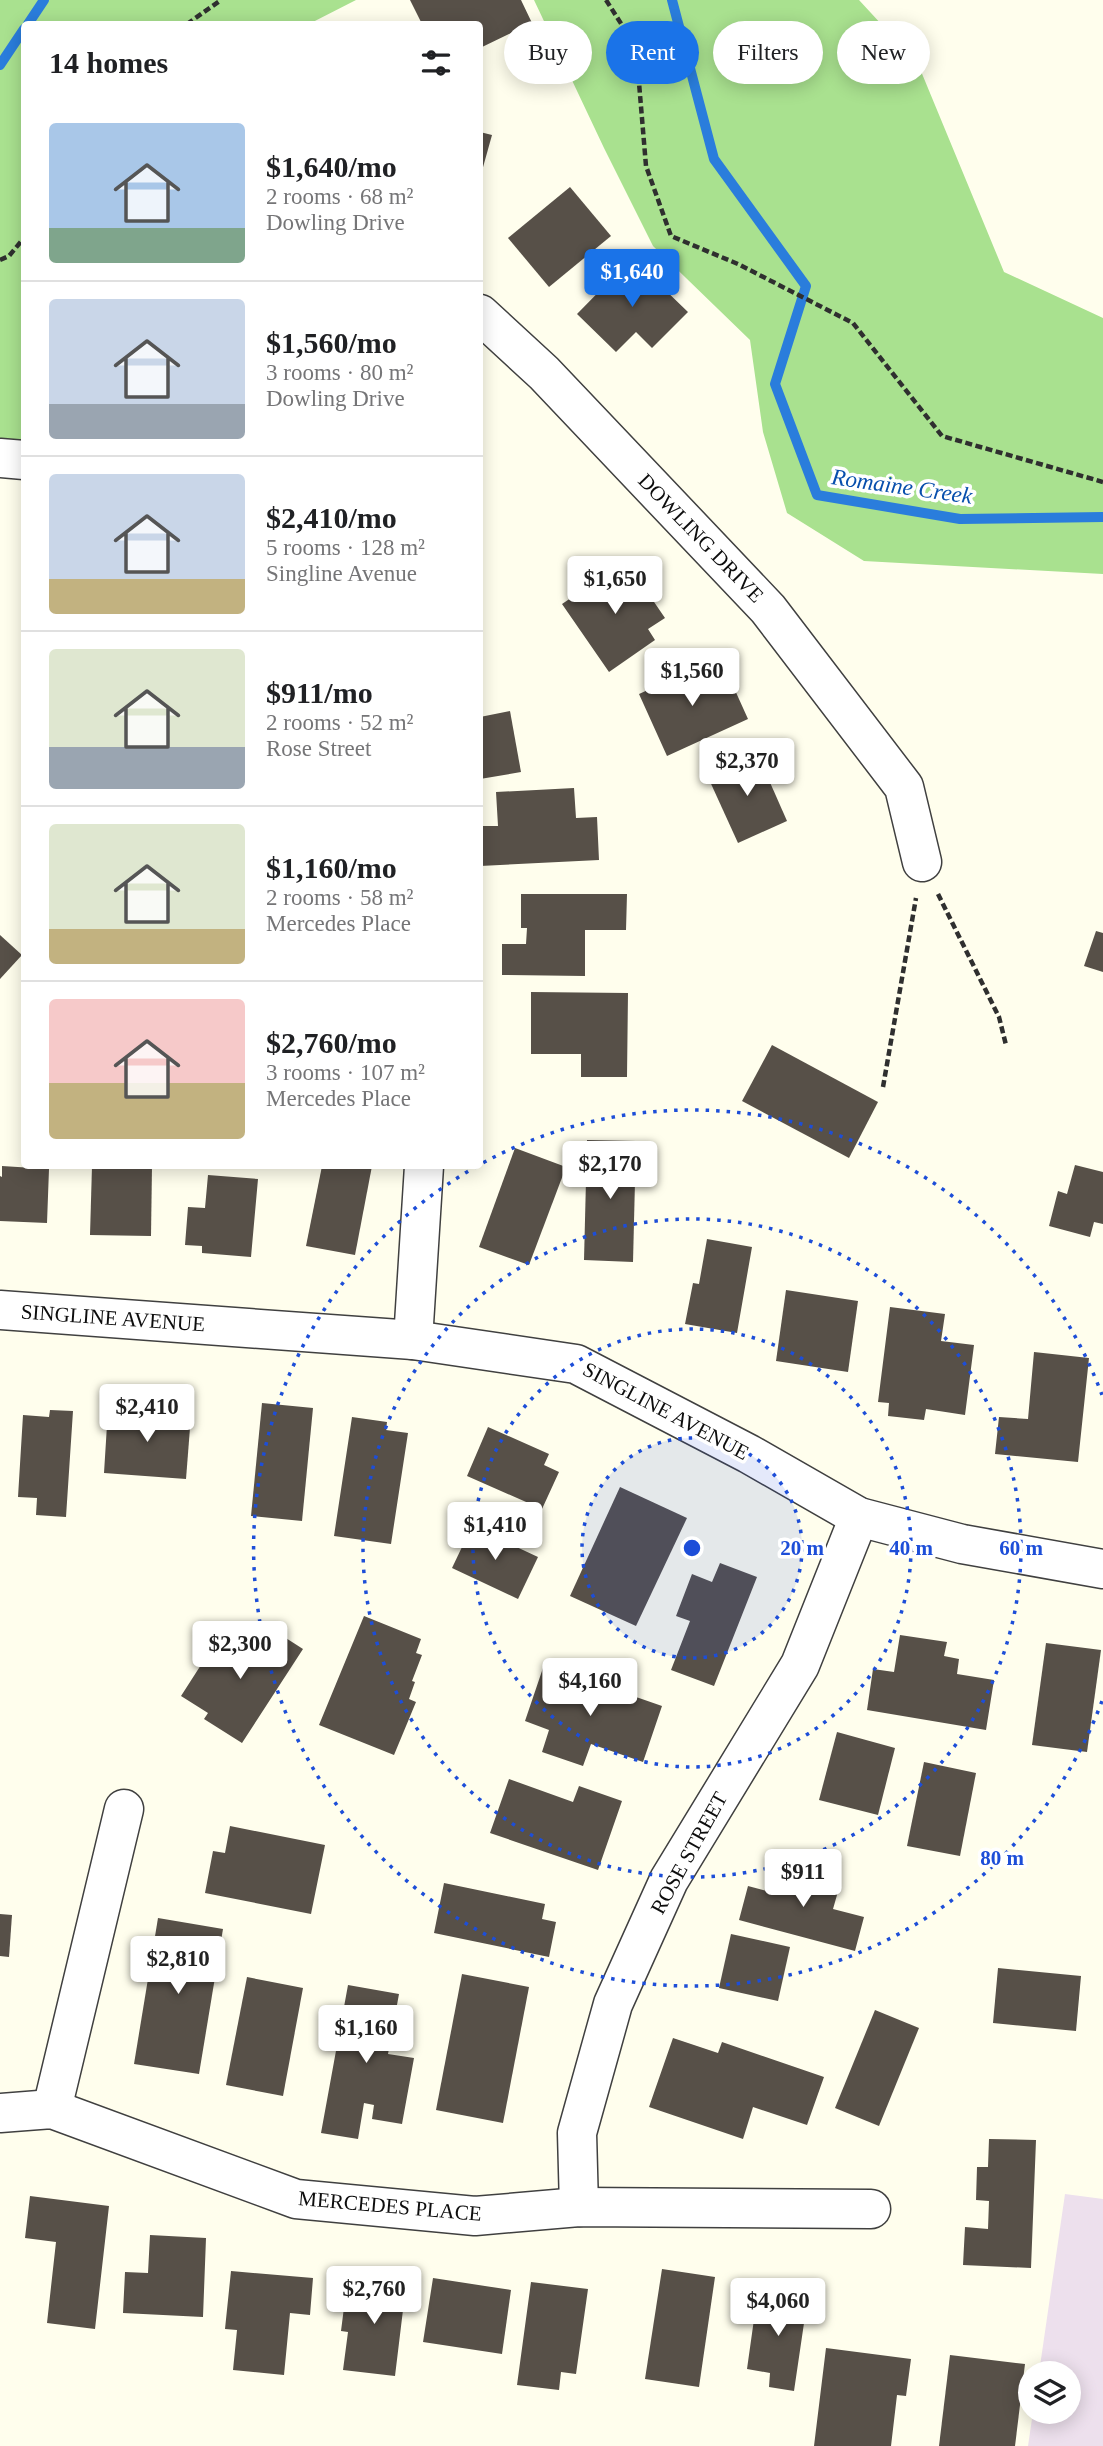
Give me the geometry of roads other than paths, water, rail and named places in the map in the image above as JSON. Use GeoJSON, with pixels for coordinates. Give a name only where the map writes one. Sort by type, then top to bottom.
{"type":"FeatureCollection","features":[{"type":"Feature","properties":{"kind":"street","name":"DOWLING DRIVE"},"geometry":{"type":"LineString","coordinates":[[483,317],[544,373],[768,609],[904,787],[922,862]]}},
{"type":"Feature","properties":{"kind":"street"},"geometry":{"type":"LineString","coordinates":[[0,458],[21,460]]}},
{"type":"Feature","properties":{"kind":"street"},"geometry":{"type":"LineString","coordinates":[[413,1340],[424,1169]]}},
{"type":"Feature","properties":{"kind":"street","name":"SINGLINE AVENUE"},"geometry":{"type":"LineString","coordinates":[[0,1310],[413,1340],[576,1364],[749,1454],[859,1517],[962,1544],[1103,1569]]}},
{"type":"Feature","properties":{"kind":"street","name":"ROSE STREET"},"geometry":{"type":"LineString","coordinates":[[579,2207],[577,2133],[613,2004],[669,1880],[800,1665],[859,1517]]}},
{"type":"Feature","properties":{"kind":"street"},"geometry":{"type":"LineString","coordinates":[[52,2109],[124,1809]]}},
{"type":"Feature","properties":{"kind":"street","name":"MERCEDES PLACE"},"geometry":{"type":"LineString","coordinates":[[0,2113],[52,2109],[296,2199],[475,2216],[579,2207],[871,2208]]}},
{"type":"Feature","properties":{"kind":"waterway","name":"Romaine Creek"},"geometry":{"type":"LineString","coordinates":[[30,21],[44,0]]}},
{"type":"Feature","properties":{"kind":"waterway","name":"Romaine Creek"},"geometry":{"type":"LineString","coordinates":[[672,0],[714,159],[806,286],[775,384],[817,495],[960,519],[1103,517]]}},
{"type":"Feature","properties":{"kind":"waterway","name":"Romaine Creek"},"geometry":{"type":"LineString","coordinates":[[0,65],[21,34]]}}]}
